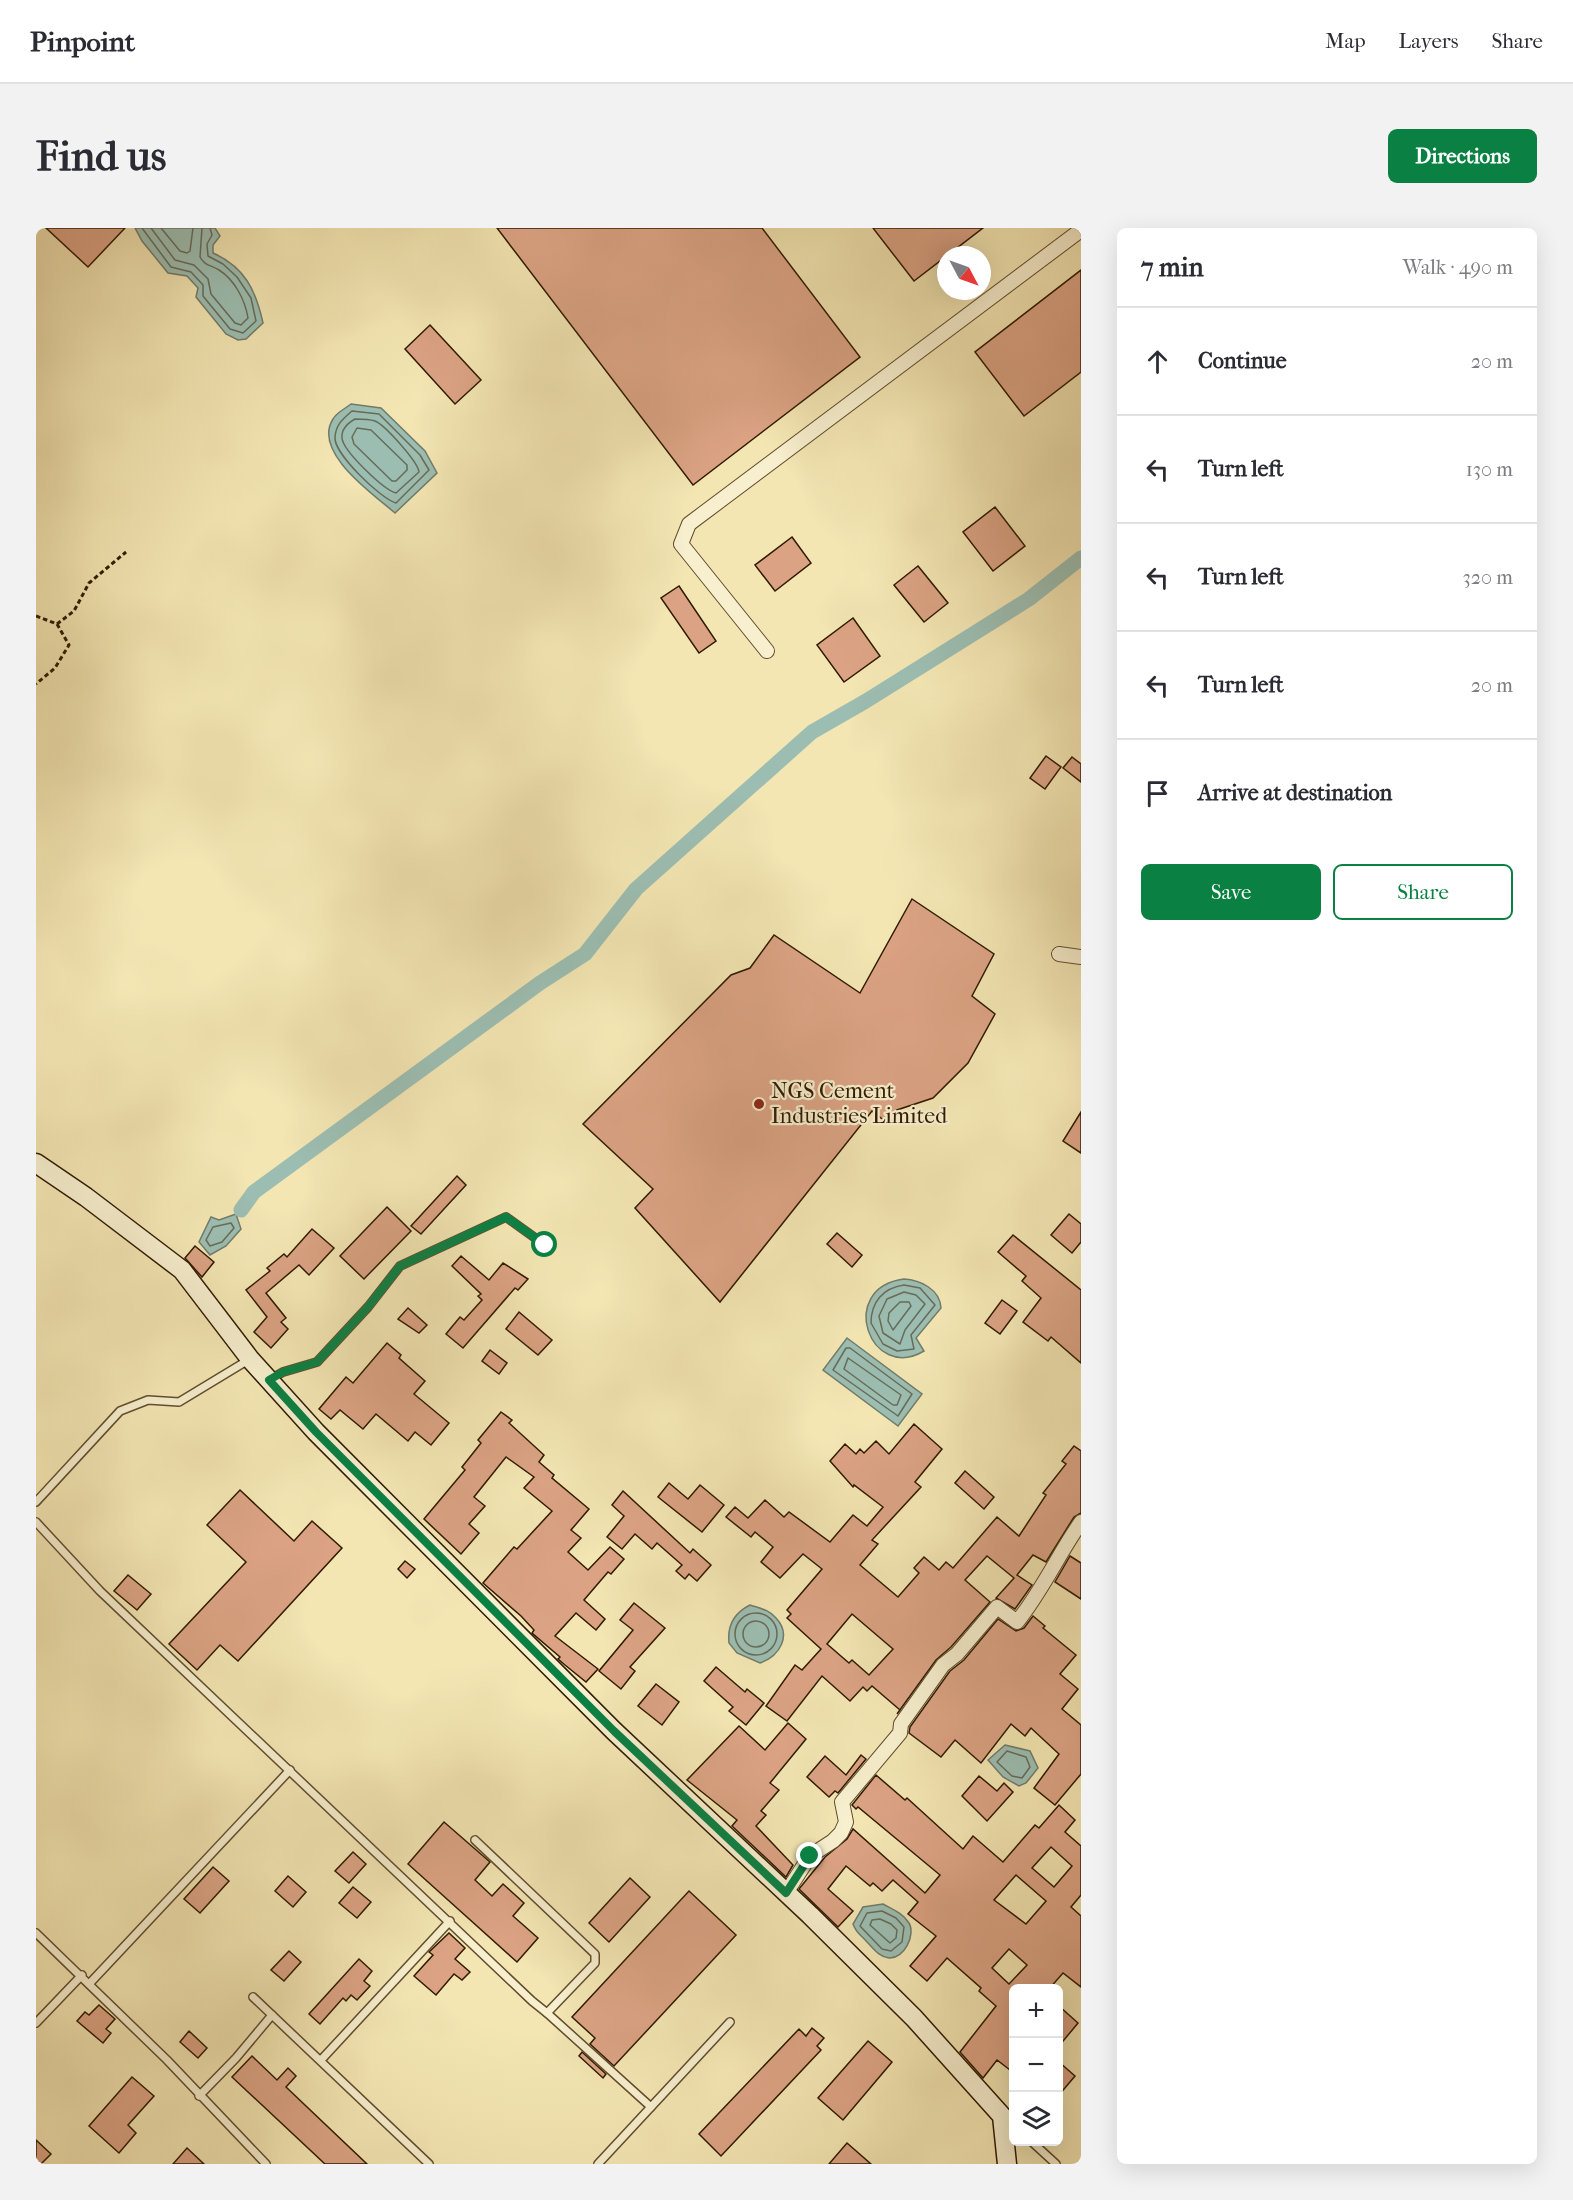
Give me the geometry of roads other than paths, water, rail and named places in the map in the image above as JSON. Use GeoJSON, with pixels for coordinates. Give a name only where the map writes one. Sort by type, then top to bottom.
{"type":"FeatureCollection","features":[{"type":"Feature","properties":{"kind":"street"},"geometry":{"type":"LineString","coordinates":[[767,651],[681,544],[689,524],[1081,230]]}},
{"type":"Feature","properties":{"kind":"street"},"geometry":{"type":"LineString","coordinates":[[1059,954],[1081,957]]}},
{"type":"Feature","properties":{"kind":"street"},"geometry":{"type":"LineString","coordinates":[[36,1163],[86,1197],[182,1270],[250,1359],[316,1432],[614,1731],[786,1893],[914,2018],[1008,2121],[1008,2164]]}},
{"type":"Feature","properties":{"kind":"street"},"geometry":{"type":"LineString","coordinates":[[786,1893],[810,1856],[841,1833],[846,1822],[842,1802],[900,1732],[901,1724],[937,1672],[957,1654],[997,1606],[1017,1623],[1038,1596],[1057,1558],[1081,1522]]}},
{"type":"Feature","properties":{"kind":"lane"},"geometry":{"type":"LineString","coordinates":[[269,1380],[283,1372],[317,1362],[368,1307],[400,1266],[463,1235],[506,1217],[545,1245]]}},
{"type":"Feature","properties":{"kind":"lane"},"geometry":{"type":"LineString","coordinates":[[36,1502],[120,1411],[148,1400],[179,1401],[250,1359]]}},
{"type":"Feature","properties":{"kind":"lane"},"geometry":{"type":"LineString","coordinates":[[36,1522],[100,1591],[547,2013],[651,2107]]}},
{"type":"Feature","properties":{"kind":"lane"},"geometry":{"type":"LineString","coordinates":[[90,1983],[290,1770]]}},
{"type":"Feature","properties":{"kind":"lane"},"geometry":{"type":"LineString","coordinates":[[475,1840],[595,1954],[595,1963],[547,2013]]}},
{"type":"Feature","properties":{"kind":"lane"},"geometry":{"type":"LineString","coordinates":[[321,2060],[450,1921]]}},
{"type":"Feature","properties":{"kind":"lane"},"geometry":{"type":"LineString","coordinates":[[36,1934],[82,1975],[266,2164]]}},
{"type":"Feature","properties":{"kind":"lane"},"geometry":{"type":"LineString","coordinates":[[36,2023],[82,1975]]}},
{"type":"Feature","properties":{"kind":"lane"},"geometry":{"type":"LineString","coordinates":[[253,1997],[429,2164]]}},
{"type":"Feature","properties":{"kind":"lane"},"geometry":{"type":"LineString","coordinates":[[199,2096],[236,2058],[272,2015]]}},
{"type":"Feature","properties":{"kind":"lane"},"geometry":{"type":"LineString","coordinates":[[598,2164],[730,2022]]}},
{"type":"Feature","properties":{"kind":"lane"},"geometry":{"type":"LineString","coordinates":[[1036,2146],[1056,2164]]}},
{"type":"Feature","properties":{"kind":"water"},"geometry":{"type":"Polygon","coordinates":[[[135,228],[215,228],[220,236],[213,245],[213,253],[233,265],[247,281],[253,290],[263,323],[246,339],[238,340],[226,334],[196,297],[198,288],[187,276],[168,273],[142,241],[135,228]]]}},
{"type":"Feature","properties":{"kind":"water"},"geometry":{"type":"Polygon","coordinates":[[[351,404],[381,408],[425,451],[437,473],[395,513],[360,484],[338,458],[331,445],[329,432],[333,419],[351,404]]]}},
{"type":"Feature","properties":{"kind":"water"},"geometry":{"type":"Polygon","coordinates":[[[236,1214],[241,1229],[226,1246],[210,1255],[199,1242],[211,1217],[219,1220],[236,1214]]]}},
{"type":"Feature","properties":{"kind":"water"},"geometry":{"type":"Polygon","coordinates":[[[904,1279],[916,1281],[928,1287],[937,1296],[941,1308],[916,1338],[924,1351],[905,1357],[889,1355],[876,1345],[868,1330],[866,1314],[871,1299],[883,1286],[904,1279]]]}},
{"type":"Feature","properties":{"kind":"water"},"geometry":{"type":"Polygon","coordinates":[[[847,1338],[922,1394],[898,1426],[823,1370],[847,1338]]]}},
{"type":"Feature","properties":{"kind":"water"},"geometry":{"type":"Polygon","coordinates":[[[750,1605],[774,1615],[783,1631],[778,1650],[760,1663],[737,1653],[729,1643],[729,1631],[733,1620],[750,1605]]]}},
{"type":"Feature","properties":{"kind":"water"},"geometry":{"type":"Polygon","coordinates":[[[1005,1745],[1030,1751],[1038,1768],[1026,1783],[1019,1786],[1003,1777],[988,1760],[1005,1745]]]}},
{"type":"Feature","properties":{"kind":"water"},"geometry":{"type":"Polygon","coordinates":[[[883,1904],[904,1917],[911,1928],[910,1940],[904,1951],[889,1958],[879,1954],[857,1932],[853,1924],[863,1907],[883,1904]]]}},
{"type":"Feature","properties":{"kind":"waterway"},"geometry":{"type":"LineString","coordinates":[[241,1210],[254,1192],[540,983],[585,954],[636,889],[812,732],[1029,599],[1081,558]]}},
{"type":"Feature","properties":{"kind":"place","name":"NGS Cement Industries Limited"},"geometry":{"type":"Point","coordinates":[759,1104]}}]}
